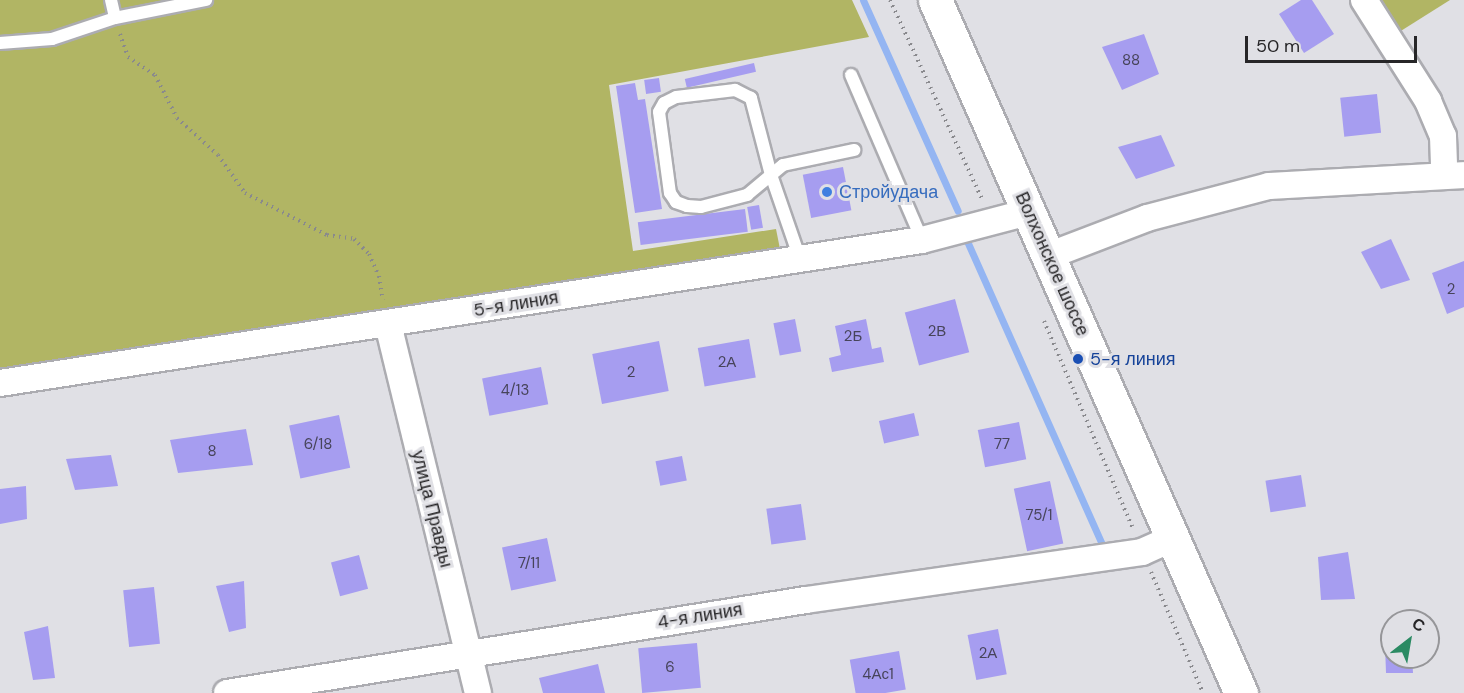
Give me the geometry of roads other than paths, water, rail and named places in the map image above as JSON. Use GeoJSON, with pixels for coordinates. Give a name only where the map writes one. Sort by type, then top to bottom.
{"type":"FeatureCollection","features":[{"type":"Feature","properties":{"kind":"main road","name":"Волхонское шоссе"},"geometry":{"type":"LineString","coordinates":[[935,0],[1241,693]]}},
{"type":"Feature","properties":{"kind":"street"},"geometry":{"type":"LineString","coordinates":[[1048,255],[1147,219],[1269,186],[1454,174],[1443,136],[1428,101],[1364,0]]}},
{"type":"Feature","properties":{"kind":"street","name":"5-я линия"},"geometry":{"type":"LineString","coordinates":[[0,383],[922,240],[991,219],[1029,212]]}},
{"type":"Feature","properties":{"kind":"street","name":"улица Правды"},"geometry":{"type":"LineString","coordinates":[[388,324],[478,693]]}},
{"type":"Feature","properties":{"kind":"street","name":"4-я линия"},"geometry":{"type":"LineString","coordinates":[[226,693],[467,652],[1142,552],[1173,538]]}},
{"type":"Feature","properties":{"kind":"lane"},"geometry":{"type":"LineString","coordinates":[[111,0],[115,18]]}},
{"type":"Feature","properties":{"kind":"lane"},"geometry":{"type":"LineString","coordinates":[[0,43],[52,39],[115,18],[206,0]]}},
{"type":"Feature","properties":{"kind":"lane"},"geometry":{"type":"LineString","coordinates":[[851,75],[922,240]]}},
{"type":"Feature","properties":{"kind":"lane"},"geometry":{"type":"LineString","coordinates":[[800,259],[771,175],[751,98],[735,90],[676,98],[664,103],[659,112],[670,193],[676,202],[701,207],[747,195],[771,175],[783,165],[854,150]]}},
{"type":"Feature","properties":{"kind":"waterway"},"geometry":{"type":"LineString","coordinates":[[863,0],[958,211]]}},
{"type":"Feature","properties":{"kind":"waterway"},"geometry":{"type":"LineString","coordinates":[[967,241],[1103,546]]}},
{"type":"Feature","properties":{"kind":"place","name":"Стройудача"},"geometry":{"type":"Point","coordinates":[827,192]}},
{"type":"Feature","properties":{"kind":"place","name":"5-я линия"},"geometry":{"type":"Point","coordinates":[1078,359]}}]}
